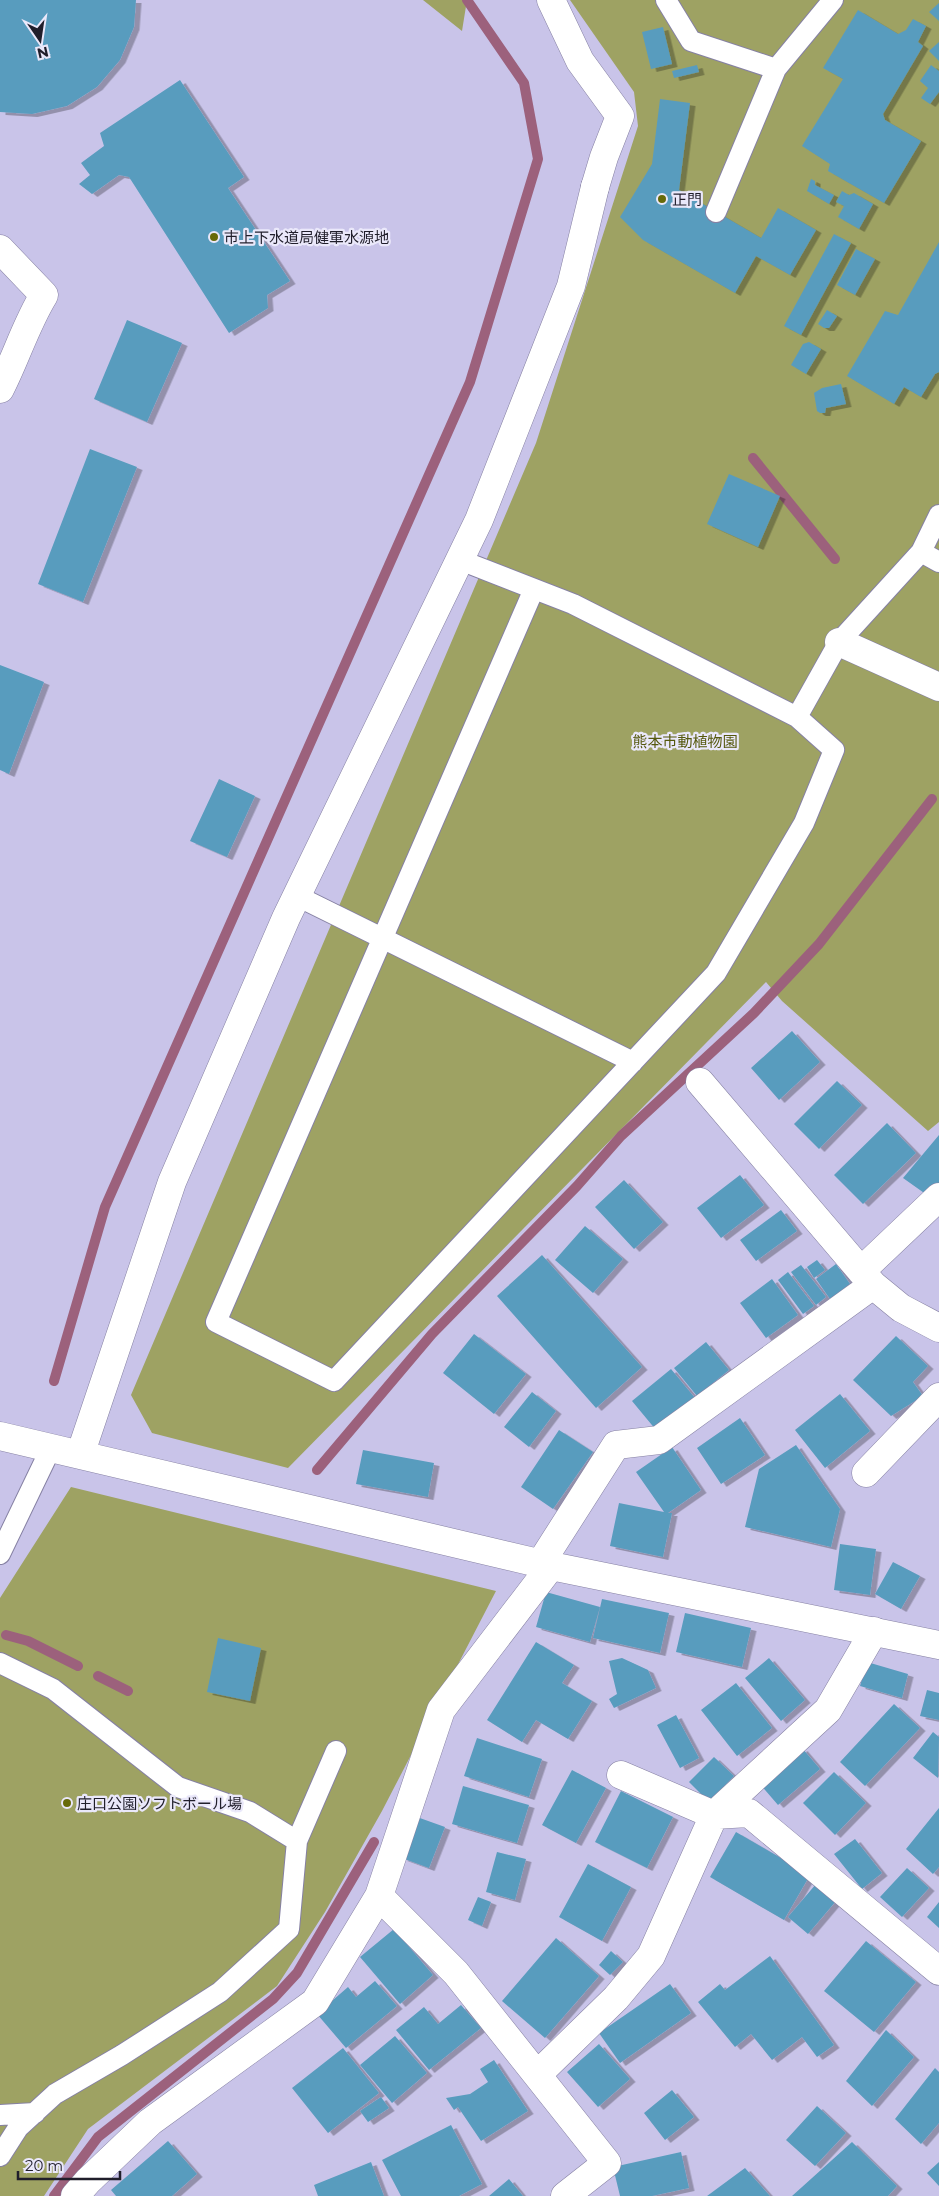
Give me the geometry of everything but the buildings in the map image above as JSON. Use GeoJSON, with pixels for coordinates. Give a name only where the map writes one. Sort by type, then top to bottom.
{"type":"FeatureCollection","features":[{"type":"Feature","properties":{"kind":"street"},"geometry":{"type":"LineString","coordinates":[[80,1455],[172,1182],[297,896],[479,520],[570,286],[595,187],[620,116],[580,61],[551,0]]}},
{"type":"Feature","properties":{"kind":"street"},"geometry":{"type":"LineString","coordinates":[[0,249],[44,295],[33,313],[16,359],[0,389]]}},
{"type":"Feature","properties":{"kind":"street"},"geometry":{"type":"LineString","coordinates":[[839,642],[939,687]]}},
{"type":"Feature","properties":{"kind":"street"},"geometry":{"type":"LineString","coordinates":[[700,1082],[867,1278],[901,1308],[939,1328]]}},
{"type":"Feature","properties":{"kind":"street"},"geometry":{"type":"LineString","coordinates":[[76,2196],[88,2181],[150,2122],[316,2002],[379,1896],[441,1710],[546,1565],[616,1445],[659,1440],[867,1278],[939,1197]]}},
{"type":"Feature","properties":{"kind":"street"},"geometry":{"type":"LineString","coordinates":[[866,1473],[939,1396]]}},
{"type":"Feature","properties":{"kind":"street"},"geometry":{"type":"LineString","coordinates":[[0,1436],[546,1565],[874,1630],[939,1645]]}},
{"type":"Feature","properties":{"kind":"street"},"geometry":{"type":"LineString","coordinates":[[537,2075],[616,1998],[651,1956],[714,1816],[828,1710],[874,1630]]}},
{"type":"Feature","properties":{"kind":"street"},"geometry":{"type":"LineString","coordinates":[[621,1775],[714,1816],[749,1813],[939,1971]]}},
{"type":"Feature","properties":{"kind":"street"},"geometry":{"type":"LineString","coordinates":[[379,1896],[456,1972],[607,2163],[565,2196]]}},
{"type":"Feature","properties":{"kind":"lane"},"geometry":{"type":"LineString","coordinates":[[666,0],[691,41],[776,69]]}},
{"type":"Feature","properties":{"kind":"lane"},"geometry":{"type":"LineString","coordinates":[[716,212],[776,69],[833,0]]}},
{"type":"Feature","properties":{"kind":"lane"},"geometry":{"type":"LineString","coordinates":[[797,717],[839,642],[922,552],[939,515]]}},
{"type":"Feature","properties":{"kind":"lane"},"geometry":{"type":"LineString","coordinates":[[922,552],[939,562]]}},
{"type":"Feature","properties":{"kind":"lane"},"geometry":{"type":"LineString","coordinates":[[460,560],[573,604],[797,717],[834,750],[804,824],[716,973],[334,1381],[216,1322],[534,589]]}},
{"type":"Feature","properties":{"kind":"lane"},"geometry":{"type":"LineString","coordinates":[[297,896],[633,1062]]}},
{"type":"Feature","properties":{"kind":"lane"},"geometry":{"type":"LineString","coordinates":[[0,1554],[51,1448]]}},
{"type":"Feature","properties":{"kind":"lane"},"geometry":{"type":"LineString","coordinates":[[0,1663],[54,1689],[178,1787],[250,1812],[297,1841]]}},
{"type":"Feature","properties":{"kind":"lane"},"geometry":{"type":"LineString","coordinates":[[0,2156],[18,2128],[55,2094],[122,2055],[220,1992],[289,1929],[297,1841],[336,1751]]}},
{"type":"Feature","properties":{"kind":"lane"},"geometry":{"type":"LineString","coordinates":[[0,2115],[34,2113]]}},
{"type":"Feature","properties":{"kind":"green space"},"geometry":{"type":"Polygon","coordinates":[[[423,0],[467,0],[462,31],[423,0]]]}},
{"type":"Feature","properties":{"kind":"green space","name":"熊本市動植物園"},"geometry":{"type":"Polygon","coordinates":[[[570,0],[939,0],[939,1122],[928,1131],[782,1001],[766,982],[288,1468],[152,1433],[131,1395],[536,443],[638,126],[634,92],[570,0]]]}},
{"type":"Feature","properties":{"kind":"green space"},"geometry":{"type":"Polygon","coordinates":[[[71,1487],[496,1591],[382,1811],[325,1912],[277,1986],[88,2129],[44,2196],[0,2196],[0,1598],[71,1487]]]}},
{"type":"Feature","properties":{"kind":"waterway"},"geometry":{"type":"LineString","coordinates":[[54,1381],[105,1207],[470,382],[538,159],[524,83],[467,0]]}},
{"type":"Feature","properties":{"kind":"waterway"},"geometry":{"type":"LineString","coordinates":[[753,458],[835,559]]}},
{"type":"Feature","properties":{"kind":"waterway"},"geometry":{"type":"LineString","coordinates":[[317,1470],[432,1334],[577,1186],[621,1136],[754,1013],[819,944],[932,799]]}},
{"type":"Feature","properties":{"kind":"waterway"},"geometry":{"type":"LineString","coordinates":[[6,1635],[28,1641],[78,1666]]}},
{"type":"Feature","properties":{"kind":"waterway"},"geometry":{"type":"LineString","coordinates":[[98,1676],[128,1691]]}},
{"type":"Feature","properties":{"kind":"waterway"},"geometry":{"type":"LineString","coordinates":[[54,2196],[98,2137],[273,1999],[297,1973],[374,1842]]}},
{"type":"Feature","properties":{"kind":"place","name":"正門"},"geometry":{"type":"Point","coordinates":[662,199]}},
{"type":"Feature","properties":{"kind":"place","name":"市上下水道局健軍水源地"},"geometry":{"type":"Point","coordinates":[214,237]}},
{"type":"Feature","properties":{"kind":"place","name":"庄口公園ソフトボール場"},"geometry":{"type":"Point","coordinates":[67,1803]}}]}
